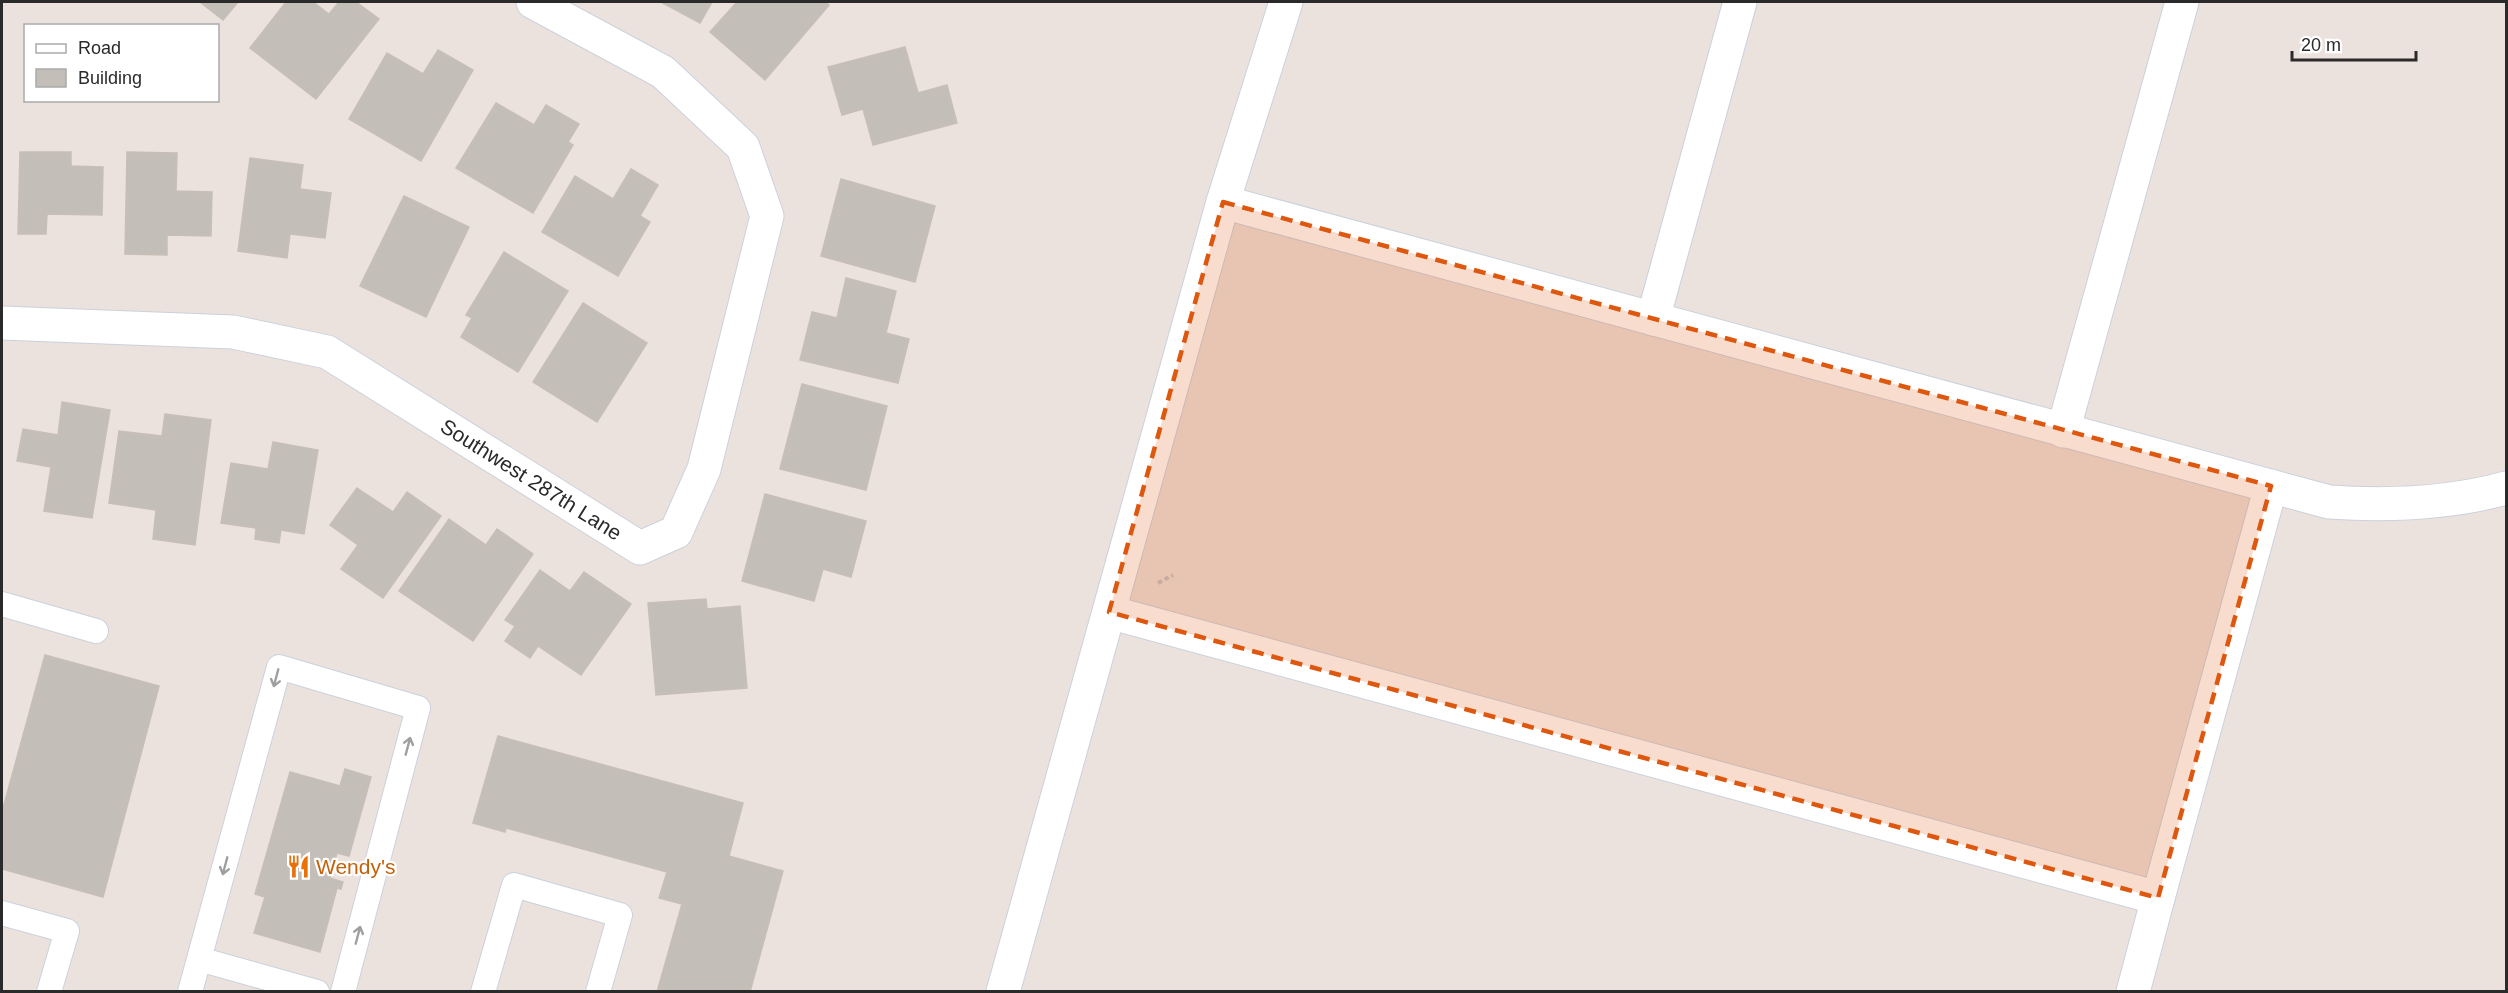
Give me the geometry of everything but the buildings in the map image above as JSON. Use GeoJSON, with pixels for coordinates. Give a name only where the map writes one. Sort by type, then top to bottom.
{"type":"FeatureCollection","features":[{"type":"Feature","properties":{"kind":"street","name":"Southwest 287th Lane"},"geometry":{"type":"LineString","coordinates":[[2,323],[233,332],[327,352],[640,548],[676,532],[704,469],[767,216],[744,147],[663,72],[533,2]]}},
{"type":"Feature","properties":{"kind":"street"},"geometry":{"type":"LineString","coordinates":[[1003,992],[1223,202],[1286,2]]}},
{"type":"Feature","properties":{"kind":"street"},"geometry":{"type":"LineString","coordinates":[[1653,319],[1740,2]]}},
{"type":"Feature","properties":{"kind":"street"},"geometry":{"type":"LineString","coordinates":[[2063,430],[2182,2]]}},
{"type":"Feature","properties":{"kind":"street"},"geometry":{"type":"LineString","coordinates":[[1223,202],[2329,502],[2376,505],[2431,502],[2506,488]]}},
{"type":"Feature","properties":{"kind":"street"},"geometry":{"type":"LineString","coordinates":[[2133,992],[2271,486]]}},
{"type":"Feature","properties":{"kind":"street"},"geometry":{"type":"LineString","coordinates":[[1109,612],[2158,898]]}},
{"type":"Feature","properties":{"kind":"lane"},"geometry":{"type":"LineString","coordinates":[[2,604],[96,631]]}},
{"type":"Feature","properties":{"kind":"lane"},"geometry":{"type":"LineString","coordinates":[[190,992],[279,667],[418,708],[343,992]]}},
{"type":"Feature","properties":{"kind":"lane"},"geometry":{"type":"LineString","coordinates":[[483,992],[514,885],[620,915],[598,992]]}},
{"type":"Feature","properties":{"kind":"lane"},"geometry":{"type":"LineString","coordinates":[[2,913],[66,931],[49,992]]}},
{"type":"Feature","properties":{"kind":"lane"},"geometry":{"type":"LineString","coordinates":[[199,959],[316,992]]}},
{"type":"Feature","properties":{"kind":"path"},"geometry":{"type":"LineString","coordinates":[[1158,584],[1173,575]]}},
{"type":"Feature","properties":{"kind":"highlighted area"},"geometry":{"type":"Polygon","coordinates":[[[1223,202],[2271,486],[2158,898],[1109,612],[1223,202]]]}},
{"type":"Feature","properties":{"kind":"place","name":"Wendy's"},"geometry":{"type":"Point","coordinates":[298,867]}}]}
